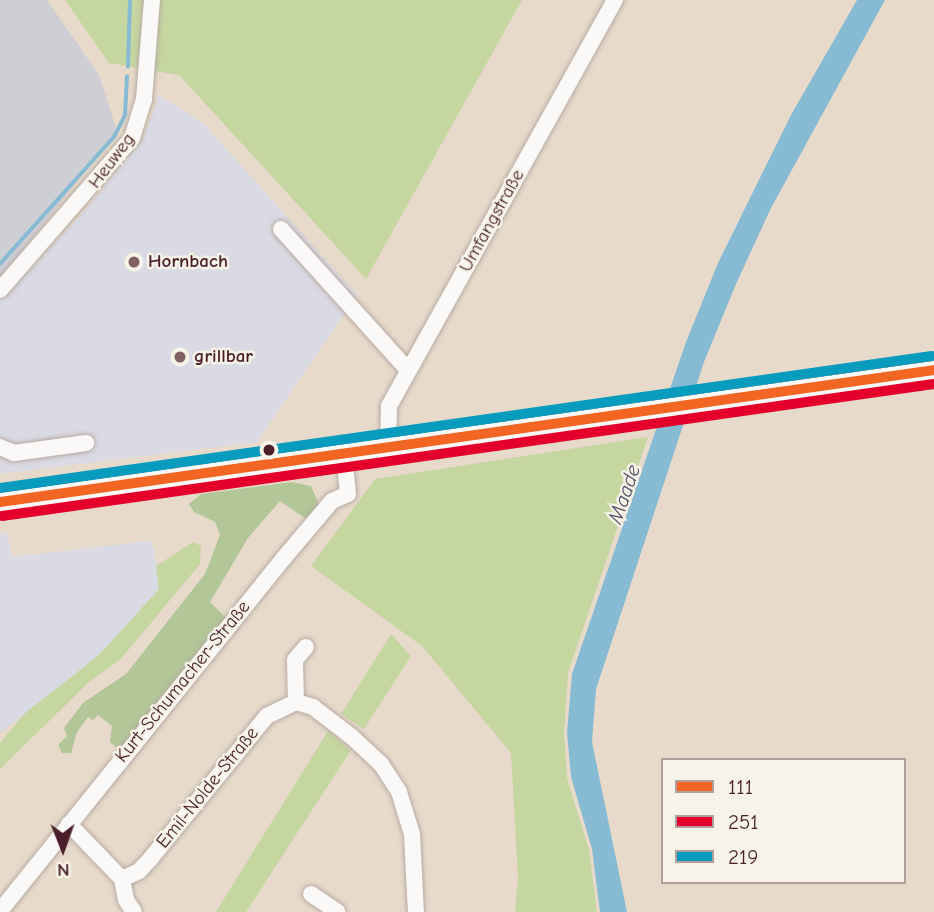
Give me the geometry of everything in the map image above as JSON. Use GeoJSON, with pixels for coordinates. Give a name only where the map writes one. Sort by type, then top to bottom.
{"type":"FeatureCollection","features":[{"type":"Feature","properties":{"kind":"main road"},"geometry":{"type":"LineString","coordinates":[[0,502],[934,370]]}},
{"type":"Feature","properties":{"kind":"street","name":"Heuweg"},"geometry":{"type":"LineString","coordinates":[[0,290],[132,138],[144,99],[152,0]]}},
{"type":"Feature","properties":{"kind":"street","name":"Umfangstraße"},"geometry":{"type":"LineString","coordinates":[[388,447],[385,419],[408,370],[615,0]]}},
{"type":"Feature","properties":{"kind":"street"},"geometry":{"type":"LineString","coordinates":[[281,229],[408,370]]}},
{"type":"Feature","properties":{"kind":"street"},"geometry":{"type":"LineString","coordinates":[[0,447],[13,453],[86,443]]}},
{"type":"Feature","properties":{"kind":"street","name":"Kurt-Schumacher-Straße"},"geometry":{"type":"LineString","coordinates":[[0,911],[283,559],[332,501],[348,494],[344,453]]}},
{"type":"Feature","properties":{"kind":"street"},"geometry":{"type":"LineString","coordinates":[[306,647],[295,660],[296,702],[320,711],[352,737],[381,764],[399,792],[412,834],[416,912]]}},
{"type":"Feature","properties":{"kind":"street","name":"Emil-Nolde-Straße"},"geometry":{"type":"LineString","coordinates":[[122,879],[139,871],[267,716],[296,702]]}},
{"type":"Feature","properties":{"kind":"street"},"geometry":{"type":"LineString","coordinates":[[69,824],[122,879],[126,900],[134,912]]}},
{"type":"Feature","properties":{"kind":"street"},"geometry":{"type":"LineString","coordinates":[[311,894],[338,912]]}},
{"type":"Feature","properties":{"kind":"shaded area"},"geometry":{"type":"Polygon","coordinates":[[[0,0],[47,0],[99,75],[117,131],[0,279],[0,0]]]}},
{"type":"Feature","properties":{"kind":"shaded area"},"geometry":{"type":"Polygon","coordinates":[[[159,95],[204,124],[357,295],[257,442],[0,474],[0,300],[77,220],[143,139],[159,95]]]}},
{"type":"Feature","properties":{"kind":"shaded area"},"geometry":{"type":"Polygon","coordinates":[[[7,532],[12,557],[149,541],[154,548],[159,589],[99,655],[0,733],[0,533],[7,532]]]}},
{"type":"Feature","properties":{"kind":"green space"},"geometry":{"type":"Polygon","coordinates":[[[65,0],[522,0],[366,279],[179,75],[109,63],[65,0]]]}},
{"type":"Feature","properties":{"kind":"green space"},"geometry":{"type":"Polygon","coordinates":[[[648,437],[568,673],[564,732],[567,778],[589,850],[597,912],[515,912],[518,878],[511,753],[422,646],[311,566],[375,479],[648,437]]]}},
{"type":"Feature","properties":{"kind":"green space"},"geometry":{"type":"Polygon","coordinates":[[[291,482],[311,486],[319,504],[306,519],[280,501],[248,538],[210,602],[226,618],[171,691],[120,750],[110,742],[112,726],[98,715],[93,720],[88,717],[77,732],[71,753],[62,753],[58,745],[67,736],[64,728],[83,703],[126,674],[205,574],[220,535],[215,522],[194,512],[189,504],[201,494],[291,482]]]}},
{"type":"Feature","properties":{"kind":"green space"},"geometry":{"type":"Polygon","coordinates":[[[193,542],[201,546],[200,564],[120,660],[89,682],[0,769],[0,743],[24,714],[99,655],[159,589],[156,566],[193,542]]]}},
{"type":"Feature","properties":{"kind":"green space"},"geometry":{"type":"Polygon","coordinates":[[[391,634],[411,656],[364,729],[341,714],[391,634]]]}},
{"type":"Feature","properties":{"kind":"green space"},"geometry":{"type":"Polygon","coordinates":[[[328,731],[351,750],[246,912],[216,912],[328,731]]]}},
{"type":"Feature","properties":{"kind":"water"},"geometry":{"type":"Polygon","coordinates":[[[857,0],[885,0],[771,208],[736,284],[704,362],[596,689],[592,742],[627,912],[600,912],[592,849],[571,777],[567,733],[572,674],[686,342],[718,263],[791,115],[857,0]]]}},
{"type":"Feature","properties":{"kind":"pier"},"geometry":{"type":"Polygon","coordinates":[[[699,389],[689,420],[653,425],[664,394],[699,389]]]}},
{"type":"Feature","properties":{"kind":"waterway"},"geometry":{"type":"LineString","coordinates":[[128,67],[130,0]]}},
{"type":"Feature","properties":{"kind":"waterway"},"geometry":{"type":"LineString","coordinates":[[0,264],[114,137],[125,115],[127,77]]}},
{"type":"Feature","properties":{"kind":"transit line","name":"219"},"geometry":{"type":"LineString","coordinates":[[0,488],[932,356]]}},
{"type":"Feature","properties":{"kind":"transit line","name":"111"},"geometry":{"type":"LineString","coordinates":[[0,502],[934,370]]}},
{"type":"Feature","properties":{"kind":"transit line","name":"251"},"geometry":{"type":"LineString","coordinates":[[2,516],[934,384]]}},
{"type":"Feature","properties":{"kind":"place","name":"Hornbach"},"geometry":{"type":"Point","coordinates":[134,262]}},
{"type":"Feature","properties":{"kind":"place","name":"grillbar"},"geometry":{"type":"Point","coordinates":[180,357]}},
{"type":"Feature","properties":{"kind":"water label","name":"Maade"},"geometry":{"type":"Point","coordinates":[624,494]}}]}
